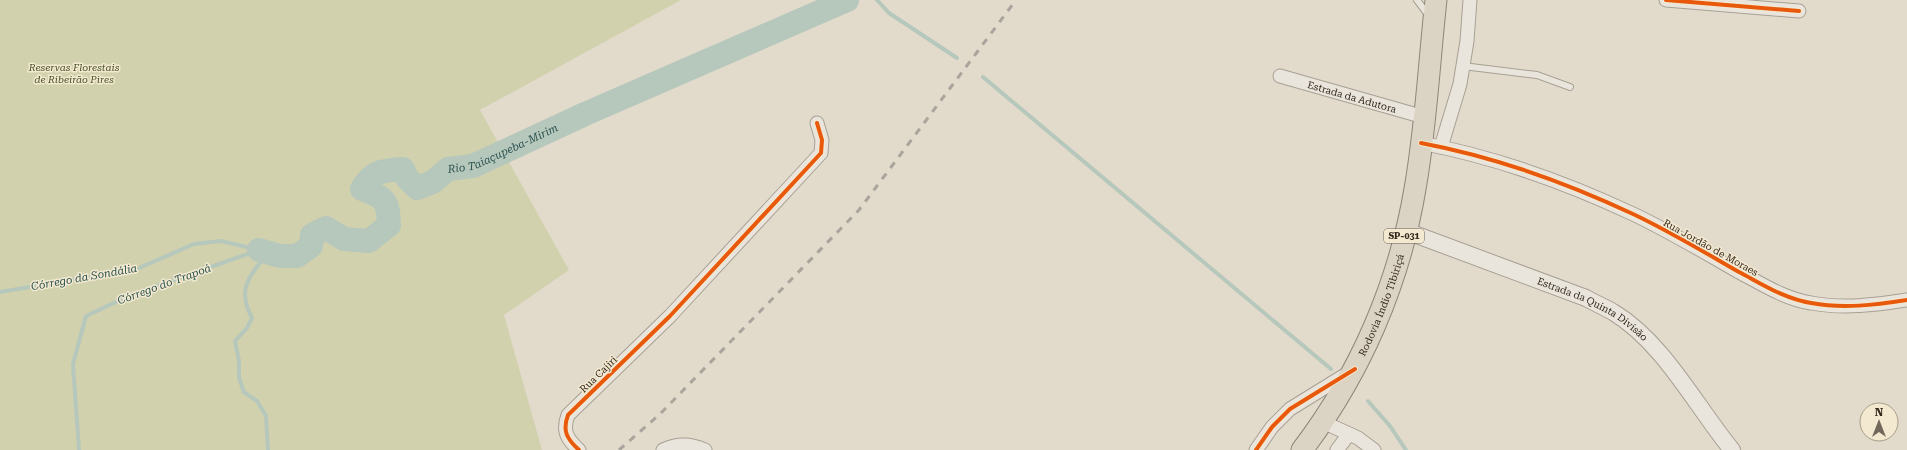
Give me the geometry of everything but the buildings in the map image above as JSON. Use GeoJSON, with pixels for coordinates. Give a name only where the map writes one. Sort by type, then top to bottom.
{"type":"FeatureCollection","features":[{"type":"Feature","properties":{"kind":"highway","name":"Rodovia Índio Tibiriçá"},"geometry":{"type":"LineString","coordinates":[[1302,450],[1323,422],[1355,369],[1374,329],[1406,230],[1415,190],[1431,145],[1424,117],[1436,0]]}},
{"type":"Feature","properties":{"kind":"street"},"geometry":{"type":"LineString","coordinates":[[1431,145],[1460,84],[1467,41],[1470,0]]}},
{"type":"Feature","properties":{"kind":"street"},"geometry":{"type":"LineString","coordinates":[[1666,0],[1799,11]]}},
{"type":"Feature","properties":{"kind":"street","name":"Estrada da Adutora"},"geometry":{"type":"LineString","coordinates":[[1280,76],[1424,117]]}},
{"type":"Feature","properties":{"kind":"street","name":"Rua Cajiri"},"geometry":{"type":"LineString","coordinates":[[579,450],[568,440],[565,433],[564,424],[568,415],[670,316],[821,153],[822,140],[816,123]]}},
{"type":"Feature","properties":{"kind":"street","name":"Rua Jordão de Moraes"},"geometry":{"type":"LineString","coordinates":[[1431,145],[1505,163],[1563,184],[1649,222],[1784,296],[1810,303],[1841,307],[1876,305],[1907,300]]}},
{"type":"Feature","properties":{"kind":"street","name":"Estrada da Quinta Divisão"},"geometry":{"type":"LineString","coordinates":[[1406,230],[1586,298],[1614,312],[1638,333],[1668,363],[1732,450]]}},
{"type":"Feature","properties":{"kind":"street"},"geometry":{"type":"LineString","coordinates":[[1256,450],[1272,427],[1290,409],[1355,369]]}},
{"type":"Feature","properties":{"kind":"street"},"geometry":{"type":"LineString","coordinates":[[1323,422],[1358,438],[1374,450]]}},
{"type":"Feature","properties":{"kind":"street"},"geometry":{"type":"LineString","coordinates":[[1337,450],[1349,434]]}},
{"type":"Feature","properties":{"kind":"street"},"geometry":{"type":"LineString","coordinates":[[663,450],[679,444],[690,445],[704,450]]}},
{"type":"Feature","properties":{"kind":"lane"},"geometry":{"type":"LineString","coordinates":[[1416,0],[1434,22]]}},
{"type":"Feature","properties":{"kind":"lane"},"geometry":{"type":"LineString","coordinates":[[1463,66],[1537,75],[1570,87]]}},
{"type":"Feature","properties":{"kind":"green space","name":"Reservas Florestais de Ribeirão Pires"},"geometry":{"type":"Polygon","coordinates":[[[0,0],[681,0],[480,110],[569,270],[504,315],[542,450],[0,450],[0,0]]]}},
{"type":"Feature","properties":{"kind":"waterway","name":"Rio Taiaçupeba-Mirim"},"geometry":{"type":"LineString","coordinates":[[259,250],[280,256],[297,256],[311,246],[312,235],[326,228],[344,239],[369,241],[389,225],[388,210],[384,201],[380,197],[362,189],[374,175],[384,171],[403,169],[407,178],[417,188],[433,182],[448,169],[473,166],[585,114],[847,0]]}},
{"type":"Feature","properties":{"kind":"waterway"},"geometry":{"type":"LineString","coordinates":[[877,0],[889,13],[957,58]]}},
{"type":"Feature","properties":{"kind":"waterway"},"geometry":{"type":"LineString","coordinates":[[983,77],[1331,369]]}},
{"type":"Feature","properties":{"kind":"waterway","name":"Córrego da Sondália"},"geometry":{"type":"LineString","coordinates":[[0,292],[137,269],[194,244],[221,241],[259,250]]}},
{"type":"Feature","properties":{"kind":"waterway"},"geometry":{"type":"LineString","coordinates":[[259,250],[260,263],[250,276],[247,283],[245,296],[248,310],[252,318],[247,328],[235,341],[239,361],[239,378],[244,392],[257,401],[266,416],[268,450]]}},
{"type":"Feature","properties":{"kind":"waterway","name":"Córrego do Trapoá"},"geometry":{"type":"LineString","coordinates":[[79,450],[73,364],[86,316],[131,295],[259,250]]}},
{"type":"Feature","properties":{"kind":"waterway"},"geometry":{"type":"LineString","coordinates":[[1368,401],[1390,426],[1406,450]]}},
{"type":"Feature","properties":{"kind":"railway"},"geometry":{"type":"LineString","coordinates":[[619,450],[660,414],[859,210],[1016,0]]}},
{"type":"Feature","properties":{"kind":"cycle path"},"geometry":{"type":"LineString","coordinates":[[1666,0],[1799,11]]}},
{"type":"Feature","properties":{"kind":"cycle path"},"geometry":{"type":"LineString","coordinates":[[579,450],[571,442],[567,434],[566,421],[568,415],[670,316],[821,153],[822,140],[817,123]]}},
{"type":"Feature","properties":{"kind":"cycle path"},"geometry":{"type":"LineString","coordinates":[[1421,143],[1503,163],[1582,191],[1673,235],[1765,286],[1783,295],[1801,301],[1823,305],[1847,306],[1871,305],[1907,300]]}},
{"type":"Feature","properties":{"kind":"cycle path"},"geometry":{"type":"LineString","coordinates":[[1256,450],[1272,427],[1290,409],[1355,369]]}}]}
